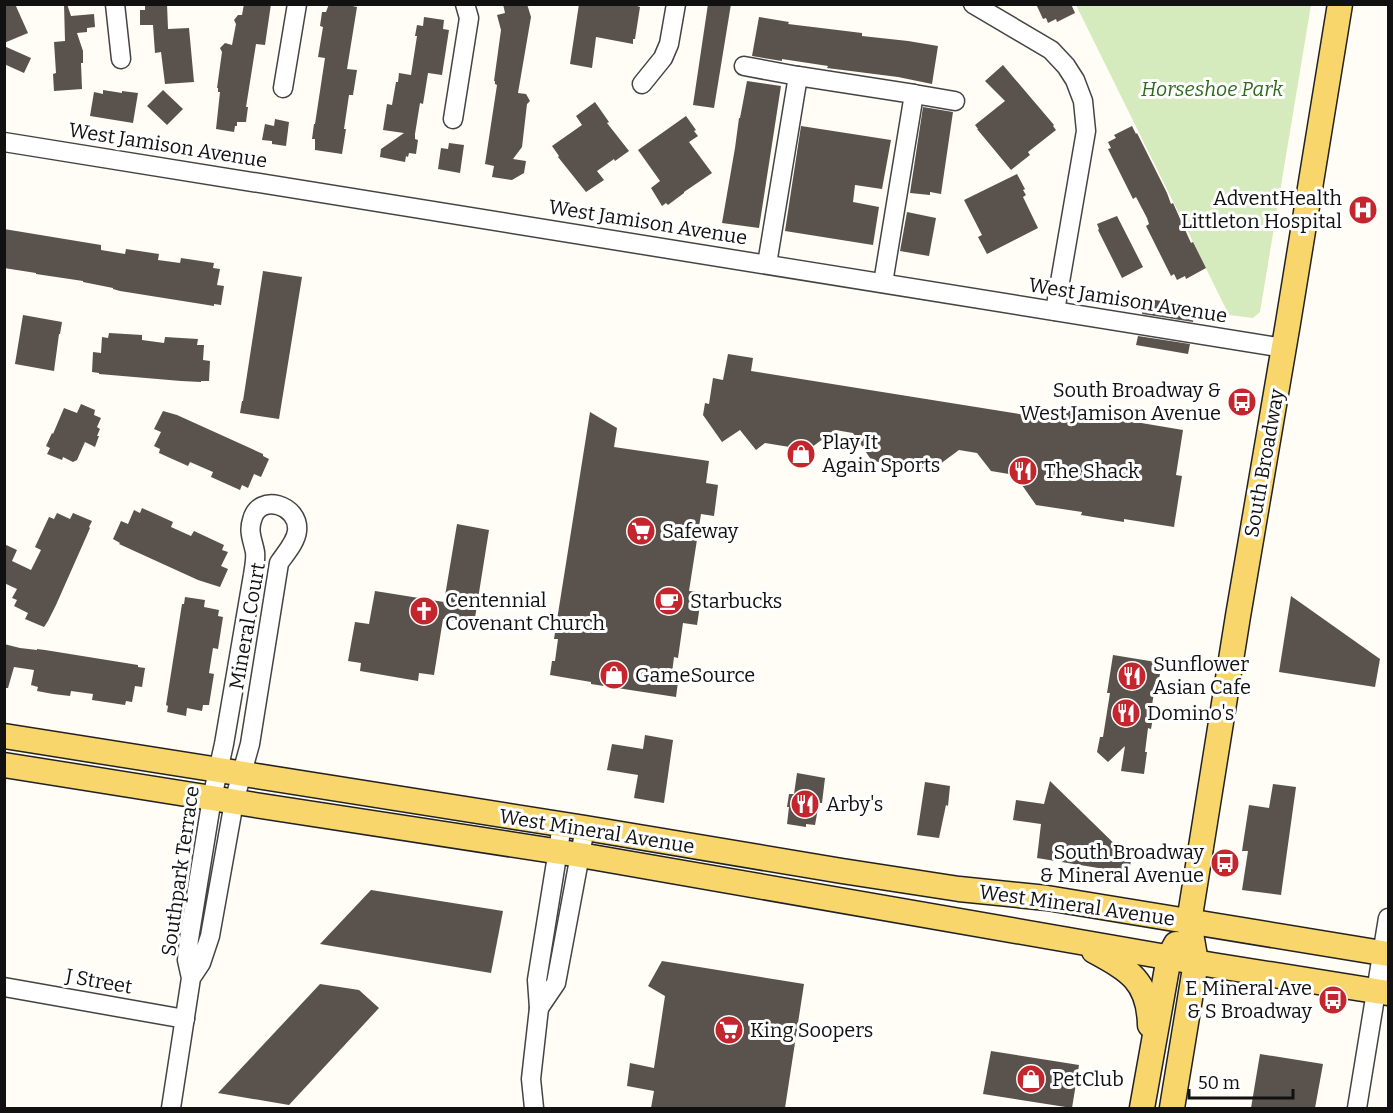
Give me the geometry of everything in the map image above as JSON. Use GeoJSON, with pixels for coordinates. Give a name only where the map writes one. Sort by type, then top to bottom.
{"type":"FeatureCollection","features":[{"type":"Feature","properties":{"kind":"main road","name":"South Broadway"},"geometry":{"type":"LineString","coordinates":[[1172,1108],[1196,962],[1189,921],[1340,4]]}},
{"type":"Feature","properties":{"kind":"main road","name":"West Mineral Avenue"},"geometry":{"type":"LineString","coordinates":[[4,736],[959,889],[1047,898],[1386,954]]}},
{"type":"Feature","properties":{"kind":"main road","name":"West Mineral Avenue"},"geometry":{"type":"LineString","coordinates":[[4,765],[569,854],[1383,992]]}},
{"type":"Feature","properties":{"kind":"main road","name":"South Broadway"},"geometry":{"type":"LineString","coordinates":[[1142,1108],[1169,957],[1189,921]]}},
{"type":"Feature","properties":{"kind":"main road"},"geometry":{"type":"LineString","coordinates":[[1076,941],[1117,963],[1137,980],[1150,1012],[1149,1064]]}},
{"type":"Feature","properties":{"kind":"street"},"geometry":{"type":"LineString","coordinates":[[115,4],[121,59]]}},
{"type":"Feature","properties":{"kind":"street"},"geometry":{"type":"LineString","coordinates":[[284,88],[297,4]]}},
{"type":"Feature","properties":{"kind":"street"},"geometry":{"type":"LineString","coordinates":[[453,119],[469,18],[465,4]]}},
{"type":"Feature","properties":{"kind":"street"},"geometry":{"type":"LineString","coordinates":[[642,84],[663,58],[669,44],[676,4]]}},
{"type":"Feature","properties":{"kind":"street"},"geometry":{"type":"LineString","coordinates":[[973,4],[1051,50],[1075,80],[1083,101],[1086,131],[1055,311]]}},
{"type":"Feature","properties":{"kind":"street"},"geometry":{"type":"LineString","coordinates":[[744,66],[955,100]]}},
{"type":"Feature","properties":{"kind":"street"},"geometry":{"type":"LineString","coordinates":[[766,264],[798,76]]}},
{"type":"Feature","properties":{"kind":"street"},"geometry":{"type":"LineString","coordinates":[[883,283],[914,94]]}},
{"type":"Feature","properties":{"kind":"street","name":"West Jamison Avenue"},"geometry":{"type":"LineString","coordinates":[[4,142],[1284,348]]}},
{"type":"Feature","properties":{"kind":"street","name":"Mineral Court"},"geometry":{"type":"LineString","coordinates":[[223,800],[230,772],[250,744],[279,564],[297,531],[295,518],[285,507],[276,504],[267,504],[256,510],[252,519],[250,532],[255,553],[253,575],[224,744],[230,772]]}},
{"type":"Feature","properties":{"kind":"street","name":"Southpark Terrace"},"geometry":{"type":"LineString","coordinates":[[171,1108],[191,978],[201,963],[210,936],[223,800]]}},
{"type":"Feature","properties":{"kind":"street"},"geometry":{"type":"LineString","coordinates":[[534,1108],[531,1079],[539,1008],[556,983],[574,826]]}},
{"type":"Feature","properties":{"kind":"street"},"geometry":{"type":"LineString","coordinates":[[1357,1108],[1383,992],[1389,918]]}},
{"type":"Feature","properties":{"kind":"street","name":"J Street"},"geometry":{"type":"LineString","coordinates":[[4,987],[185,1019]]}},
{"type":"Feature","properties":{"kind":"green space","name":"Horseshoe Park"},"geometry":{"type":"Polygon","coordinates":[[[1076,5],[1311,5],[1260,312],[1253,318],[1229,315],[1076,5]]]}},
{"type":"Feature","properties":{"kind":"building"},"geometry":{"type":"Polygon","coordinates":[[[4,4],[15,4],[28,33],[4,43],[4,4]]]}},
{"type":"Feature","properties":{"kind":"building"},"geometry":{"type":"Polygon","coordinates":[[[64,4],[67,4],[71,16],[94,14],[95,27],[87,28],[87,32],[77,33],[83,51],[82,89],[54,91],[53,74],[56,73],[54,42],[65,41],[64,4]]]}},
{"type":"Feature","properties":{"kind":"building"},"geometry":{"type":"Polygon","coordinates":[[[145,4],[167,4],[168,29],[189,28],[194,82],[165,84],[161,52],[155,53],[153,25],[140,25],[140,10],[145,10],[145,4]]]}},
{"type":"Feature","properties":{"kind":"building"},"geometry":{"type":"Polygon","coordinates":[[[244,4],[271,4],[265,45],[256,44],[246,107],[248,107],[246,122],[237,122],[234,132],[216,129],[220,92],[217,88],[222,52],[220,48],[225,43],[232,45],[236,24],[234,20],[238,15],[242,15],[244,4]]]}},
{"type":"Feature","properties":{"kind":"building"},"geometry":{"type":"Polygon","coordinates":[[[329,4],[357,7],[347,69],[357,70],[353,95],[349,95],[342,154],[315,150],[315,139],[312,139],[325,58],[318,57],[323,27],[320,26],[322,12],[326,12],[329,4]]]}},
{"type":"Feature","properties":{"kind":"building"},"geometry":{"type":"Polygon","coordinates":[[[503,4],[527,4],[531,17],[518,93],[526,94],[530,101],[527,104],[522,147],[513,159],[526,161],[524,173],[512,180],[492,177],[494,166],[485,164],[497,85],[494,81],[501,30],[497,15],[505,13],[503,4]]]}},
{"type":"Feature","properties":{"kind":"building"},"geometry":{"type":"Polygon","coordinates":[[[579,4],[638,4],[637,6],[640,7],[633,44],[596,37],[592,68],[570,64],[579,4]]]}},
{"type":"Feature","properties":{"kind":"building"},"geometry":{"type":"Polygon","coordinates":[[[708,4],[731,4],[714,108],[693,105],[708,4]]]}},
{"type":"Feature","properties":{"kind":"building"},"geometry":{"type":"Polygon","coordinates":[[[1036,4],[1071,4],[1075,13],[1057,22],[1056,19],[1048,23],[1046,18],[1043,19],[1036,4]]]}},
{"type":"Feature","properties":{"kind":"building"},"geometry":{"type":"Polygon","coordinates":[[[424,17],[444,20],[443,29],[449,30],[442,75],[428,73],[415,134],[415,139],[418,140],[416,154],[409,153],[405,162],[380,157],[381,149],[404,133],[383,130],[387,104],[392,105],[399,73],[411,75],[417,25],[423,26],[424,17]]]}},
{"type":"Feature","properties":{"kind":"building"},"geometry":{"type":"Polygon","coordinates":[[[759,17],[789,22],[788,24],[862,33],[862,36],[938,46],[932,84],[827,68],[828,66],[752,56],[759,17]]]}},
{"type":"Feature","properties":{"kind":"building"},"geometry":{"type":"Polygon","coordinates":[[[4,46],[31,58],[24,73],[4,64],[4,46]]]}},
{"type":"Feature","properties":{"kind":"building"},"geometry":{"type":"Polygon","coordinates":[[[1003,65],[1056,130],[1028,152],[1030,155],[1011,170],[975,125],[1005,101],[985,81],[1003,65]]]}},
{"type":"Feature","properties":{"kind":"building"},"geometry":{"type":"Polygon","coordinates":[[[747,81],[781,86],[759,228],[722,223],[747,81]]]}},
{"type":"Feature","properties":{"kind":"building"},"geometry":{"type":"Polygon","coordinates":[[[103,90],[138,93],[133,123],[90,116],[94,92],[103,94],[103,90]]]}},
{"type":"Feature","properties":{"kind":"building"},"geometry":{"type":"Polygon","coordinates":[[[163,90],[183,109],[167,125],[147,106],[163,90]]]}},
{"type":"Feature","properties":{"kind":"building"},"geometry":{"type":"Polygon","coordinates":[[[595,102],[609,122],[607,123],[629,151],[597,171],[604,180],[586,192],[552,146],[582,125],[576,116],[595,102]]]}},
{"type":"Feature","properties":{"kind":"building"},"geometry":{"type":"Polygon","coordinates":[[[923,107],[953,112],[941,194],[910,193],[923,107]]]}},
{"type":"Feature","properties":{"kind":"building"},"geometry":{"type":"Polygon","coordinates":[[[686,116],[698,136],[689,142],[712,173],[668,205],[666,203],[662,206],[651,188],[660,181],[638,150],[686,116]]]}},
{"type":"Feature","properties":{"kind":"building"},"geometry":{"type":"Polygon","coordinates":[[[275,119],[289,122],[286,146],[262,140],[265,124],[274,126],[275,119]]]}},
{"type":"Feature","properties":{"kind":"building"},"geometry":{"type":"Polygon","coordinates":[[[801,126],[891,140],[882,189],[855,185],[853,202],[879,207],[873,245],[785,231],[801,126]]]}},
{"type":"Feature","properties":{"kind":"building"},"geometry":{"type":"Polygon","coordinates":[[[1132,126],[1206,268],[1186,279],[1185,276],[1177,280],[1174,274],[1171,276],[1146,226],[1149,224],[1147,218],[1136,197],[1133,199],[1108,149],[1111,148],[1108,142],[1116,138],[1114,135],[1132,126]]]}},
{"type":"Feature","properties":{"kind":"building"},"geometry":{"type":"Polygon","coordinates":[[[449,143],[464,145],[460,173],[438,169],[441,148],[448,149],[449,143]]]}},
{"type":"Feature","properties":{"kind":"building"},"geometry":{"type":"Polygon","coordinates":[[[1017,174],[1025,189],[1023,190],[1026,195],[1023,197],[1038,228],[987,254],[978,237],[982,235],[964,200],[1017,174]]]}},
{"type":"Feature","properties":{"kind":"building"},"geometry":{"type":"Polygon","coordinates":[[[907,212],[936,218],[929,256],[900,251],[907,212]]]}},
{"type":"Feature","properties":{"kind":"building"},"geometry":{"type":"Polygon","coordinates":[[[1117,216],[1143,267],[1122,278],[1097,224],[1117,216]]]}},
{"type":"Feature","properties":{"kind":"building"},"geometry":{"type":"Polygon","coordinates":[[[4,229],[101,245],[101,250],[125,254],[126,249],[159,254],[158,260],[180,263],[181,258],[214,263],[213,268],[220,269],[217,285],[224,286],[221,305],[214,304],[214,306],[120,291],[83,281],[4,268],[4,229]]]}},
{"type":"Feature","properties":{"kind":"building"},"geometry":{"type":"Polygon","coordinates":[[[263,271],[302,277],[279,419],[240,413],[263,271]]]}},
{"type":"Feature","properties":{"kind":"building"},"geometry":{"type":"Polygon","coordinates":[[[1144,298],[1196,307],[1193,322],[1142,314],[1144,298]]]}},
{"type":"Feature","properties":{"kind":"building"},"geometry":{"type":"Polygon","coordinates":[[[23,315],[62,322],[54,371],[15,364],[23,315]]]}},
{"type":"Feature","properties":{"kind":"building"},"geometry":{"type":"Polygon","coordinates":[[[109,333],[142,335],[142,340],[164,343],[165,337],[198,339],[197,345],[204,345],[203,360],[210,361],[209,381],[181,381],[92,372],[93,352],[101,353],[102,337],[108,338],[109,333]]]}},
{"type":"Feature","properties":{"kind":"building"},"geometry":{"type":"Polygon","coordinates":[[[1138,336],[1190,344],[1188,354],[1136,345],[1138,336]]]}},
{"type":"Feature","properties":{"kind":"building"},"geometry":{"type":"Polygon","coordinates":[[[728,354],[753,358],[751,371],[1051,419],[1052,408],[1183,430],[1176,475],[1182,476],[1174,527],[1124,519],[1124,522],[1081,515],[1082,512],[1036,505],[1015,475],[991,471],[977,453],[959,450],[932,470],[872,461],[853,433],[835,430],[808,450],[765,443],[756,450],[740,430],[722,442],[703,415],[705,403],[709,404],[713,378],[723,380],[728,354]]]}},
{"type":"Feature","properties":{"kind":"building"},"geometry":{"type":"Polygon","coordinates":[[[81,404],[95,410],[94,415],[101,418],[97,427],[100,429],[95,447],[85,442],[77,460],[73,462],[63,457],[62,460],[47,454],[50,448],[46,446],[64,408],[77,413],[81,404]]]}},
{"type":"Feature","properties":{"kind":"building"},"geometry":{"type":"Polygon","coordinates":[[[163,411],[177,415],[263,454],[269,459],[261,477],[254,474],[248,488],[242,485],[240,490],[211,477],[213,472],[190,462],[188,466],[159,453],[160,449],[154,446],[161,432],[154,429],[163,411]]]}},
{"type":"Feature","properties":{"kind":"building"},"geometry":{"type":"Polygon","coordinates":[[[590,412],[617,428],[614,447],[709,461],[706,483],[718,485],[714,516],[701,514],[689,591],[702,592],[697,625],[683,623],[678,658],[674,657],[671,681],[678,682],[676,697],[591,684],[591,682],[550,675],[552,661],[555,661],[558,639],[554,639],[590,412]]]}},
{"type":"Feature","properties":{"kind":"building"},"geometry":{"type":"Polygon","coordinates":[[[142,508],[173,522],[171,527],[191,536],[194,531],[224,545],[222,550],[228,552],[221,566],[228,569],[220,587],[198,580],[119,544],[113,539],[121,521],[128,524],[134,510],[140,513],[142,508]]]}},
{"type":"Feature","properties":{"kind":"building"},"geometry":{"type":"Polygon","coordinates":[[[57,513],[70,519],[73,513],[92,521],[56,605],[44,627],[25,619],[28,613],[14,606],[17,600],[12,598],[17,589],[4,583],[4,544],[17,550],[12,561],[31,570],[41,550],[35,547],[49,517],[54,519],[57,513]]]}},
{"type":"Feature","properties":{"kind":"building","name":"Centennial Covenant Church"},"geometry":{"type":"Polygon","coordinates":[[[457,524],[489,530],[474,624],[443,619],[434,675],[419,673],[418,681],[360,671],[361,663],[348,661],[355,622],[369,624],[375,591],[444,602],[457,524]]]}},
{"type":"Feature","properties":{"kind":"building"},"geometry":{"type":"Polygon","coordinates":[[[1291,596],[1380,659],[1375,687],[1279,672],[1291,596]]]}},
{"type":"Feature","properties":{"kind":"building"},"geometry":{"type":"Polygon","coordinates":[[[185,597],[205,600],[204,607],[219,610],[218,616],[223,617],[218,649],[213,648],[209,673],[214,674],[209,705],[203,705],[202,711],[187,708],[186,716],[167,712],[168,706],[166,705],[185,597]]]}},
{"type":"Feature","properties":{"kind":"building"},"geometry":{"type":"Polygon","coordinates":[[[4,644],[138,665],[138,667],[145,668],[142,687],[135,686],[132,702],[126,701],[125,705],[92,700],[93,694],[71,691],[70,696],[53,694],[37,691],[38,687],[31,685],[34,670],[14,667],[8,688],[4,688],[4,644]]]}},
{"type":"Feature","properties":{"kind":"building"},"geometry":{"type":"Polygon","coordinates":[[[1113,655],[1162,663],[1159,679],[1156,679],[1151,729],[1148,728],[1144,774],[1121,771],[1125,746],[1108,762],[1097,752],[1100,737],[1103,737],[1113,655]]]}},
{"type":"Feature","properties":{"kind":"building"},"geometry":{"type":"Polygon","coordinates":[[[645,735],[673,740],[664,803],[634,798],[638,775],[607,770],[612,744],[643,749],[645,735]]]}},
{"type":"Feature","properties":{"kind":"building"},"geometry":{"type":"Polygon","coordinates":[[[797,773],[825,778],[822,803],[819,803],[815,825],[806,824],[806,827],[787,824],[789,794],[794,794],[797,773]]]}},
{"type":"Feature","properties":{"kind":"building"},"geometry":{"type":"Polygon","coordinates":[[[1050,781],[1131,860],[1129,873],[1037,858],[1041,824],[1013,820],[1016,800],[1044,804],[1050,781]]]}},
{"type":"Feature","properties":{"kind":"building"},"geometry":{"type":"Polygon","coordinates":[[[925,782],[950,786],[948,806],[946,805],[939,838],[917,835],[925,782]]]}},
{"type":"Feature","properties":{"kind":"building"},"geometry":{"type":"Polygon","coordinates":[[[1273,784],[1296,787],[1281,895],[1242,890],[1248,851],[1242,851],[1249,805],[1269,808],[1273,784]]]}},
{"type":"Feature","properties":{"kind":"building"},"geometry":{"type":"Polygon","coordinates":[[[371,890],[503,911],[491,973],[320,944],[371,890]]]}},
{"type":"Feature","properties":{"kind":"building","name":"King Soopers"},"geometry":{"type":"Polygon","coordinates":[[[662,961],[804,984],[785,1108],[651,1108],[654,1091],[627,1086],[630,1063],[654,1068],[665,996],[648,986],[662,961]]]}},
{"type":"Feature","properties":{"kind":"building"},"geometry":{"type":"Polygon","coordinates":[[[320,984],[359,990],[379,1008],[289,1105],[218,1093],[320,984]]]}},
{"type":"Feature","properties":{"kind":"building"},"geometry":{"type":"Polygon","coordinates":[[[991,1051],[1079,1065],[1072,1108],[983,1094],[991,1051]]]}},
{"type":"Feature","properties":{"kind":"building"},"geometry":{"type":"Polygon","coordinates":[[[1260,1054],[1323,1064],[1315,1108],[1251,1108],[1260,1054]]]}},
{"type":"Feature","properties":{"kind":"place","name":"AdventHealth Littleton Hospital"},"geometry":{"type":"Point","coordinates":[1363,210]}},
{"type":"Feature","properties":{"kind":"place","name":"South Broadway & West Jamison Avenue"},"geometry":{"type":"Point","coordinates":[1242,402]}},
{"type":"Feature","properties":{"kind":"place","name":"Play It Again Sports"},"geometry":{"type":"Point","coordinates":[801,454]}},
{"type":"Feature","properties":{"kind":"place","name":"The Shack"},"geometry":{"type":"Point","coordinates":[1023,471]}},
{"type":"Feature","properties":{"kind":"place","name":"Safeway"},"geometry":{"type":"Point","coordinates":[641,531]}},
{"type":"Feature","properties":{"kind":"place","name":"Starbucks"},"geometry":{"type":"Point","coordinates":[669,601]}},
{"type":"Feature","properties":{"kind":"place","name":"Centennial Covenant Church"},"geometry":{"type":"Point","coordinates":[424,611]}},
{"type":"Feature","properties":{"kind":"place","name":"GameSource"},"geometry":{"type":"Point","coordinates":[614,675]}},
{"type":"Feature","properties":{"kind":"place","name":"Sunflower Asian Cafe"},"geometry":{"type":"Point","coordinates":[1132,676]}},
{"type":"Feature","properties":{"kind":"place","name":"Domino's"},"geometry":{"type":"Point","coordinates":[1126,713]}},
{"type":"Feature","properties":{"kind":"place","name":"Arby's"},"geometry":{"type":"Point","coordinates":[805,804]}},
{"type":"Feature","properties":{"kind":"place","name":"South Broadway & Mineral Avenue"},"geometry":{"type":"Point","coordinates":[1225,863]}},
{"type":"Feature","properties":{"kind":"place","name":"E Mineral Ave & S Broadway"},"geometry":{"type":"Point","coordinates":[1333,1000]}},
{"type":"Feature","properties":{"kind":"place","name":"King Soopers"},"geometry":{"type":"Point","coordinates":[729,1030]}},
{"type":"Feature","properties":{"kind":"place","name":"PetClub"},"geometry":{"type":"Point","coordinates":[1031,1079]}}]}
